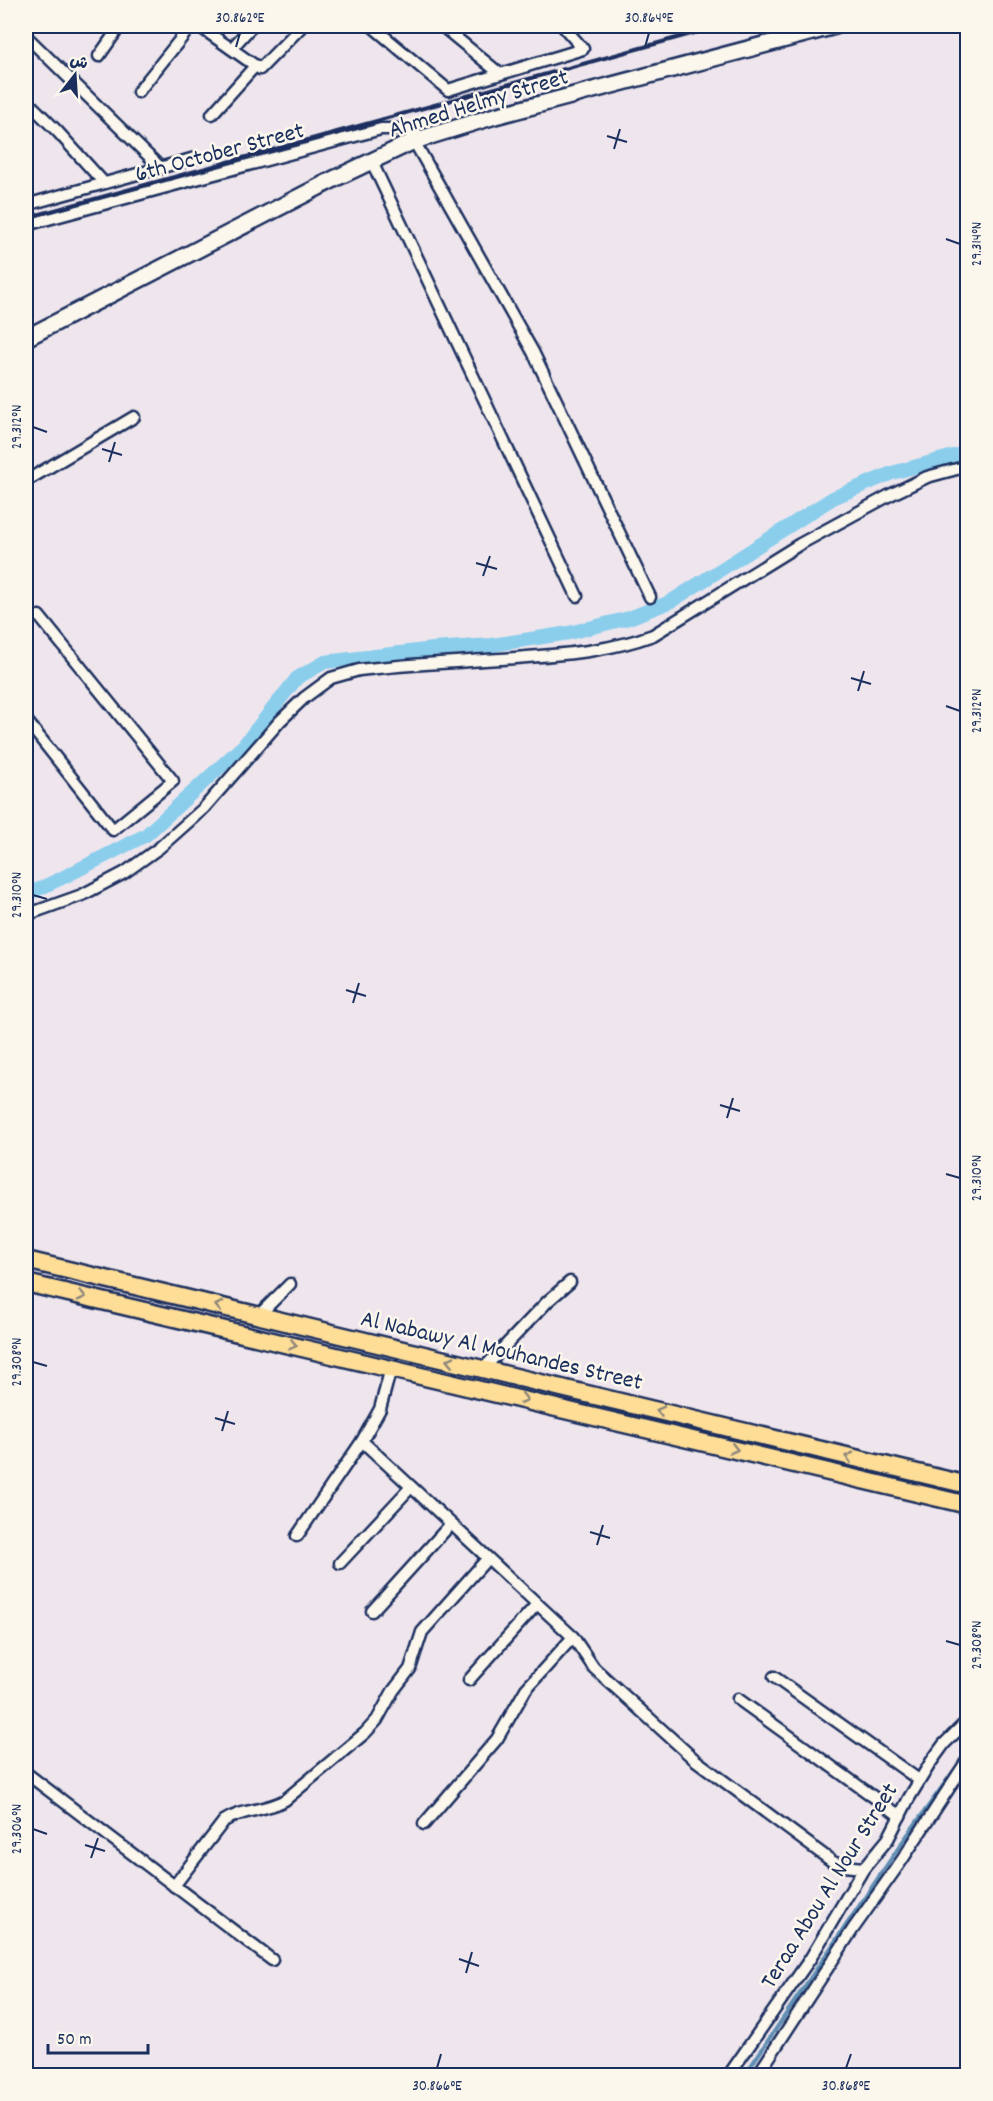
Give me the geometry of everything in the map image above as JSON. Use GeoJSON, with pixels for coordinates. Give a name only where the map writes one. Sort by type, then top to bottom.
{"type":"FeatureCollection","features":[{"type":"Feature","properties":{"kind":"main road","name":"Ahmed Helmy Street"},"geometry":{"type":"LineString","coordinates":[[26,338],[371,160],[419,140],[495,116],[834,26]]}},
{"type":"Feature","properties":{"kind":"main road","name":"Al Nabawy Al Mouhandes Street"},"geometry":{"type":"LineString","coordinates":[[26,1260],[968,1485]]}},
{"type":"Feature","properties":{"kind":"main road","name":"Al Nabawy Al Mouhandes Street"},"geometry":{"type":"LineString","coordinates":[[26,1283],[968,1504]]}},
{"type":"Feature","properties":{"kind":"main road"},"geometry":{"type":"LineString","coordinates":[[883,1484],[888,1466]]}},
{"type":"Feature","properties":{"kind":"street"},"geometry":{"type":"LineString","coordinates":[[99,56],[120,26]]}},
{"type":"Feature","properties":{"kind":"street"},"geometry":{"type":"LineString","coordinates":[[138,92],[191,26]]}},
{"type":"Feature","properties":{"kind":"street"},"geometry":{"type":"LineString","coordinates":[[199,26],[260,69],[302,26]]}},
{"type":"Feature","properties":{"kind":"street"},"geometry":{"type":"LineString","coordinates":[[232,48],[252,26]]}},
{"type":"Feature","properties":{"kind":"street"},"geometry":{"type":"LineString","coordinates":[[374,26],[448,90],[583,49],[563,26]]}},
{"type":"Feature","properties":{"kind":"street"},"geometry":{"type":"LineString","coordinates":[[442,26],[499,74]]}},
{"type":"Feature","properties":{"kind":"street"},"geometry":{"type":"LineString","coordinates":[[26,36],[162,168]]}},
{"type":"Feature","properties":{"kind":"street"},"geometry":{"type":"LineString","coordinates":[[212,114],[255,66]]}},
{"type":"Feature","properties":{"kind":"street"},"geometry":{"type":"LineString","coordinates":[[26,100],[104,183]]}},
{"type":"Feature","properties":{"kind":"street","name":"6th October Street"},"geometry":{"type":"LineString","coordinates":[[26,225],[381,129],[403,129],[419,140]]}},
{"type":"Feature","properties":{"kind":"street"},"geometry":{"type":"LineString","coordinates":[[419,140],[533,352],[650,597]]}},
{"type":"Feature","properties":{"kind":"street","name":"6th October Street"},"geometry":{"type":"LineString","coordinates":[[27,203],[195,158]]}},
{"type":"Feature","properties":{"kind":"street"},"geometry":{"type":"LineString","coordinates":[[371,160],[576,596]]}},
{"type":"Feature","properties":{"kind":"street"},"geometry":{"type":"LineString","coordinates":[[26,481],[134,417]]}},
{"type":"Feature","properties":{"kind":"street"},"geometry":{"type":"LineString","coordinates":[[26,915],[82,895],[124,873],[159,848],[204,808],[280,720],[331,678],[359,670],[550,656],[603,650],[627,644],[653,635],[800,544],[890,495],[927,477],[968,466]]}},
{"type":"Feature","properties":{"kind":"street"},"geometry":{"type":"LineString","coordinates":[[26,720],[113,830],[173,781],[39,616]]}},
{"type":"Feature","properties":{"kind":"street"},"geometry":{"type":"LineString","coordinates":[[484,1368],[548,1301],[570,1282]]}},
{"type":"Feature","properties":{"kind":"street"},"geometry":{"type":"LineString","coordinates":[[258,1316],[290,1284]]}},
{"type":"Feature","properties":{"kind":"street"},"geometry":{"type":"LineString","coordinates":[[297,1536],[362,1441],[380,1409],[391,1368]]}},
{"type":"Feature","properties":{"kind":"street"},"geometry":{"type":"LineString","coordinates":[[362,1441],[573,1637],[594,1668],[694,1759],[833,1862],[843,1866],[864,1868]]}},
{"type":"Feature","properties":{"kind":"street"},"geometry":{"type":"LineString","coordinates":[[340,1563],[411,1487]]}},
{"type":"Feature","properties":{"kind":"street"},"geometry":{"type":"LineString","coordinates":[[372,1611],[450,1525]]}},
{"type":"Feature","properties":{"kind":"street"},"geometry":{"type":"LineString","coordinates":[[174,1886],[224,1821],[231,1816],[274,1806],[285,1800],[365,1733],[377,1720],[393,1691],[410,1669],[422,1632],[488,1559]]}},
{"type":"Feature","properties":{"kind":"street"},"geometry":{"type":"LineString","coordinates":[[469,1680],[537,1604]]}},
{"type":"Feature","properties":{"kind":"street"},"geometry":{"type":"LineString","coordinates":[[424,1824],[497,1739],[526,1689],[573,1637]]}},
{"type":"Feature","properties":{"kind":"street"},"geometry":{"type":"LineString","coordinates":[[774,1677],[919,1780]]}},
{"type":"Feature","properties":{"kind":"street"},"geometry":{"type":"LineString","coordinates":[[738,1699],[900,1816]]}},
{"type":"Feature","properties":{"kind":"street","name":"Teraa Abou Al Nour Street"},"geometry":{"type":"LineString","coordinates":[[728,2076],[810,1959],[864,1868],[888,1839],[919,1780],[944,1744],[968,1720]]}},
{"type":"Feature","properties":{"kind":"street","name":"Teraa Abou Al Nour Street"},"geometry":{"type":"LineString","coordinates":[[757,2076],[852,1929],[902,1860],[968,1759]]}},
{"type":"Feature","properties":{"kind":"street"},"geometry":{"type":"LineString","coordinates":[[26,1773],[272,1960]]}},
{"type":"Feature","properties":{"kind":"waterway"},"geometry":{"type":"LineString","coordinates":[[26,895],[146,835],[243,746],[297,678],[325,662],[433,649],[492,645],[569,633],[629,618],[670,602],[833,498],[892,473],[968,452]]}},
{"type":"Feature","properties":{"kind":"waterway"},"geometry":{"type":"LineString","coordinates":[[744,2076],[901,1844],[968,1751]]}},
{"type":"Feature","properties":{"kind":"railway"},"geometry":{"type":"LineString","coordinates":[[26,218],[720,26]]}}]}
